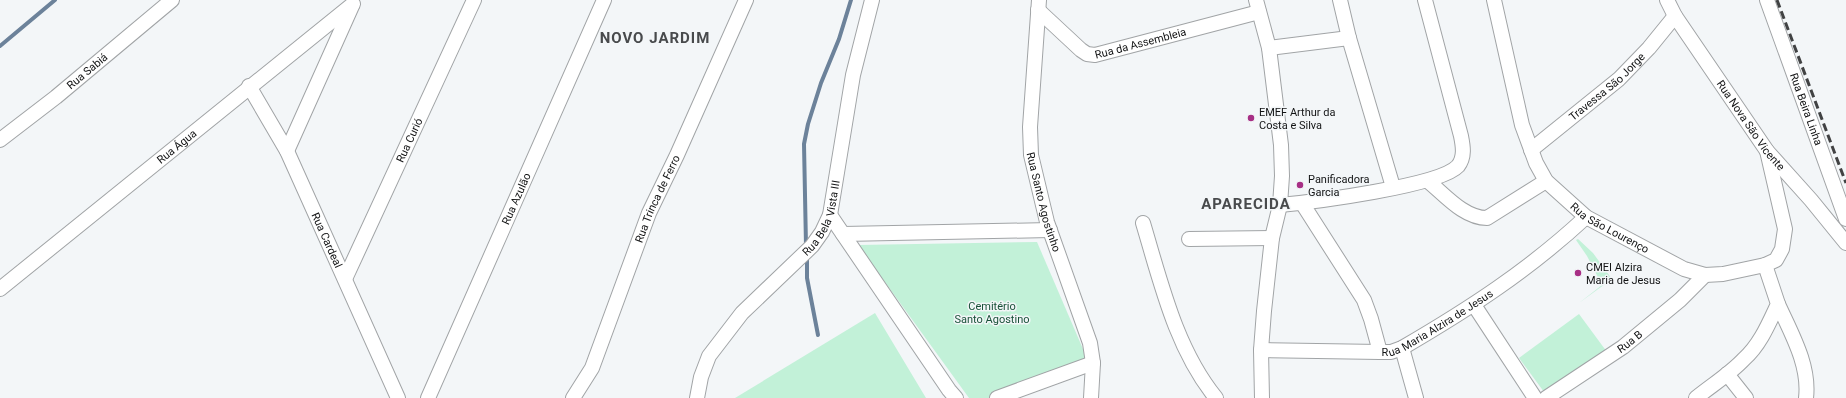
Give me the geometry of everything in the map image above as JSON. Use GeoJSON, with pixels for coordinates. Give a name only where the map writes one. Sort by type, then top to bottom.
{"type":"FeatureCollection","features":[{"type":"Feature","properties":{"kind":"street","name":"Rua Sabiá"},"geometry":{"type":"LineString","coordinates":[[0,140],[56,97],[172,0]]}},
{"type":"Feature","properties":{"kind":"street","name":"Rua Curió"},"geometry":{"type":"LineString","coordinates":[[345,279],[474,0]]}},
{"type":"Feature","properties":{"kind":"street","name":"Rua Azulão"},"geometry":{"type":"LineString","coordinates":[[428,398],[604,0]]}},
{"type":"Feature","properties":{"kind":"street","name":"Rua Trinca de Ferro"},"geometry":{"type":"LineString","coordinates":[[573,398],[592,368],[649,213],[680,148],[746,0]]}},
{"type":"Feature","properties":{"kind":"street","name":"Rua Bela Vista III"},"geometry":{"type":"LineString","coordinates":[[697,398],[701,377],[709,356],[742,313],[812,246],[822,232],[830,215],[853,75],[872,0]]}},
{"type":"Feature","properties":{"kind":"street"},"geometry":{"type":"LineString","coordinates":[[1340,0],[1349,38],[1394,187]]}},
{"type":"Feature","properties":{"kind":"street"},"geometry":{"type":"LineString","coordinates":[[1280,205],[1302,203],[1428,181],[1452,170],[1458,165],[1462,158],[1463,149],[1461,136],[1425,0]]}},
{"type":"Feature","properties":{"kind":"street","name":"Rua São Lourenço"},"geometry":{"type":"LineString","coordinates":[[1494,0],[1522,125],[1536,163],[1546,181],[1586,218],[1684,269],[1705,275],[1723,274],[1765,265],[1776,260],[1782,249],[1785,229],[1767,152]]}},
{"type":"Feature","properties":{"kind":"street","name":"Rua Nova São Vicente"},"geometry":{"type":"LineString","coordinates":[[1667,0],[1675,16],[1767,152],[1811,200],[1846,243]]}},
{"type":"Feature","properties":{"kind":"street","name":"Rua Beira Linha"},"geometry":{"type":"LineString","coordinates":[[1767,0],[1846,219]]}},
{"type":"Feature","properties":{"kind":"street"},"geometry":{"type":"LineString","coordinates":[[287,152],[354,2]]}},
{"type":"Feature","properties":{"kind":"street","name":"Rua Água"},"geometry":{"type":"LineString","coordinates":[[0,289],[354,2]]}},
{"type":"Feature","properties":{"kind":"street","name":"Rua da Assembleia"},"geometry":{"type":"LineString","coordinates":[[1038,5],[1081,50],[1087,54],[1095,55],[1257,6]]}},
{"type":"Feature","properties":{"kind":"street","name":"Rua Santo Agostinho"},"geometry":{"type":"LineString","coordinates":[[1038,5],[1030,127],[1031,155],[1038,188],[1050,230],[1090,343],[1093,363],[1092,398]]}},
{"type":"Feature","properties":{"kind":"street"},"geometry":{"type":"LineString","coordinates":[[1257,6],[1269,48],[1281,145],[1280,205],[1272,238],[1264,311],[1262,398]]}},
{"type":"Feature","properties":{"kind":"street","name":"Travessa São Jorge"},"geometry":{"type":"LineString","coordinates":[[1531,150],[1619,79],[1649,48],[1675,16]]}},
{"type":"Feature","properties":{"kind":"street"},"geometry":{"type":"LineString","coordinates":[[1269,48],[1349,38]]}},
{"type":"Feature","properties":{"kind":"street","name":"Rua Cardeal"},"geometry":{"type":"LineString","coordinates":[[249,86],[287,152],[398,398]]}},
{"type":"Feature","properties":{"kind":"street"},"geometry":{"type":"LineString","coordinates":[[1428,181],[1467,213],[1478,218],[1487,218],[1546,181]]}},
{"type":"Feature","properties":{"kind":"street"},"geometry":{"type":"LineString","coordinates":[[1302,203],[1364,300],[1380,352]]}},
{"type":"Feature","properties":{"kind":"street"},"geometry":{"type":"LineString","coordinates":[[830,215],[949,390],[956,398]]}},
{"type":"Feature","properties":{"kind":"street","name":"Rua Maria Alzira de Jesus"},"geometry":{"type":"LineString","coordinates":[[1262,350],[1391,352],[1402,348],[1474,305],[1517,276],[1562,240],[1586,218]]}},
{"type":"Feature","properties":{"kind":"street"},"geometry":{"type":"LineString","coordinates":[[1143,223],[1170,312],[1188,354],[1216,398]]}},
{"type":"Feature","properties":{"kind":"street"},"geometry":{"type":"LineString","coordinates":[[843,234],[1050,230]]}},
{"type":"Feature","properties":{"kind":"street"},"geometry":{"type":"LineString","coordinates":[[1189,239],[1272,238]]}},
{"type":"Feature","properties":{"kind":"street"},"geometry":{"type":"LineString","coordinates":[[1765,265],[1778,304],[1803,364],[1807,387],[1806,398]]}},
{"type":"Feature","properties":{"kind":"street","name":"Rua B"},"geometry":{"type":"LineString","coordinates":[[1546,398],[1623,347],[1680,300],[1705,275]]}},
{"type":"Feature","properties":{"kind":"street"},"geometry":{"type":"LineString","coordinates":[[1696,398],[1745,359],[1758,342],[1778,304]]}},
{"type":"Feature","properties":{"kind":"street"},"geometry":{"type":"LineString","coordinates":[[1474,305],[1535,398]]}},
{"type":"Feature","properties":{"kind":"street"},"geometry":{"type":"LineString","coordinates":[[1402,348],[1416,398]]}},
{"type":"Feature","properties":{"kind":"street"},"geometry":{"type":"LineString","coordinates":[[997,398],[1093,363]]}},
{"type":"Feature","properties":{"kind":"street"},"geometry":{"type":"LineString","coordinates":[[1727,374],[1746,398]]}},
{"type":"Feature","properties":{"kind":"green space"},"geometry":{"type":"Polygon","coordinates":[[[1578,239],[1593,253],[1612,279],[1579,303],[1602,285],[1587,256],[1576,240],[1578,239]]]}},
{"type":"Feature","properties":{"kind":"green space","name":"Cemitério Santo Agostino"},"geometry":{"type":"Polygon","coordinates":[[[1037,242],[1089,363],[1000,398],[969,398],[858,245],[1037,242]]]}},
{"type":"Feature","properties":{"kind":"green space"},"geometry":{"type":"Polygon","coordinates":[[[875,313],[926,398],[735,398],[875,313]]]}},
{"type":"Feature","properties":{"kind":"green space"},"geometry":{"type":"Polygon","coordinates":[[[1579,314],[1607,352],[1547,396],[1519,358],[1579,314]]]}},
{"type":"Feature","properties":{"kind":"waterway"},"geometry":{"type":"LineString","coordinates":[[0,46],[55,0]]}},
{"type":"Feature","properties":{"kind":"waterway"},"geometry":{"type":"LineString","coordinates":[[806,246],[804,144],[808,124],[821,83],[839,39],[851,0]]}},
{"type":"Feature","properties":{"kind":"waterway"},"geometry":{"type":"LineString","coordinates":[[807,257],[807,278],[818,335]]}},
{"type":"Feature","properties":{"kind":"railway"},"geometry":{"type":"LineString","coordinates":[[1777,0],[1846,183]]}},
{"type":"Feature","properties":{"kind":"place","name":"EMEF Arthur da Costa e Silva"},"geometry":{"type":"Point","coordinates":[1251,118]}},
{"type":"Feature","properties":{"kind":"place","name":"Panificadora Garcia"},"geometry":{"type":"Point","coordinates":[1300,185]}},
{"type":"Feature","properties":{"kind":"place","name":"CMEI Alzira Maria de Jesus"},"geometry":{"type":"Point","coordinates":[1578,273]}},
{"type":"Feature","properties":{"kind":"district","name":"NOVO JARDIM"},"geometry":{"type":"Point","coordinates":[655,38]}},
{"type":"Feature","properties":{"kind":"district","name":"APARECIDA"},"geometry":{"type":"Point","coordinates":[1246,204]}}]}
